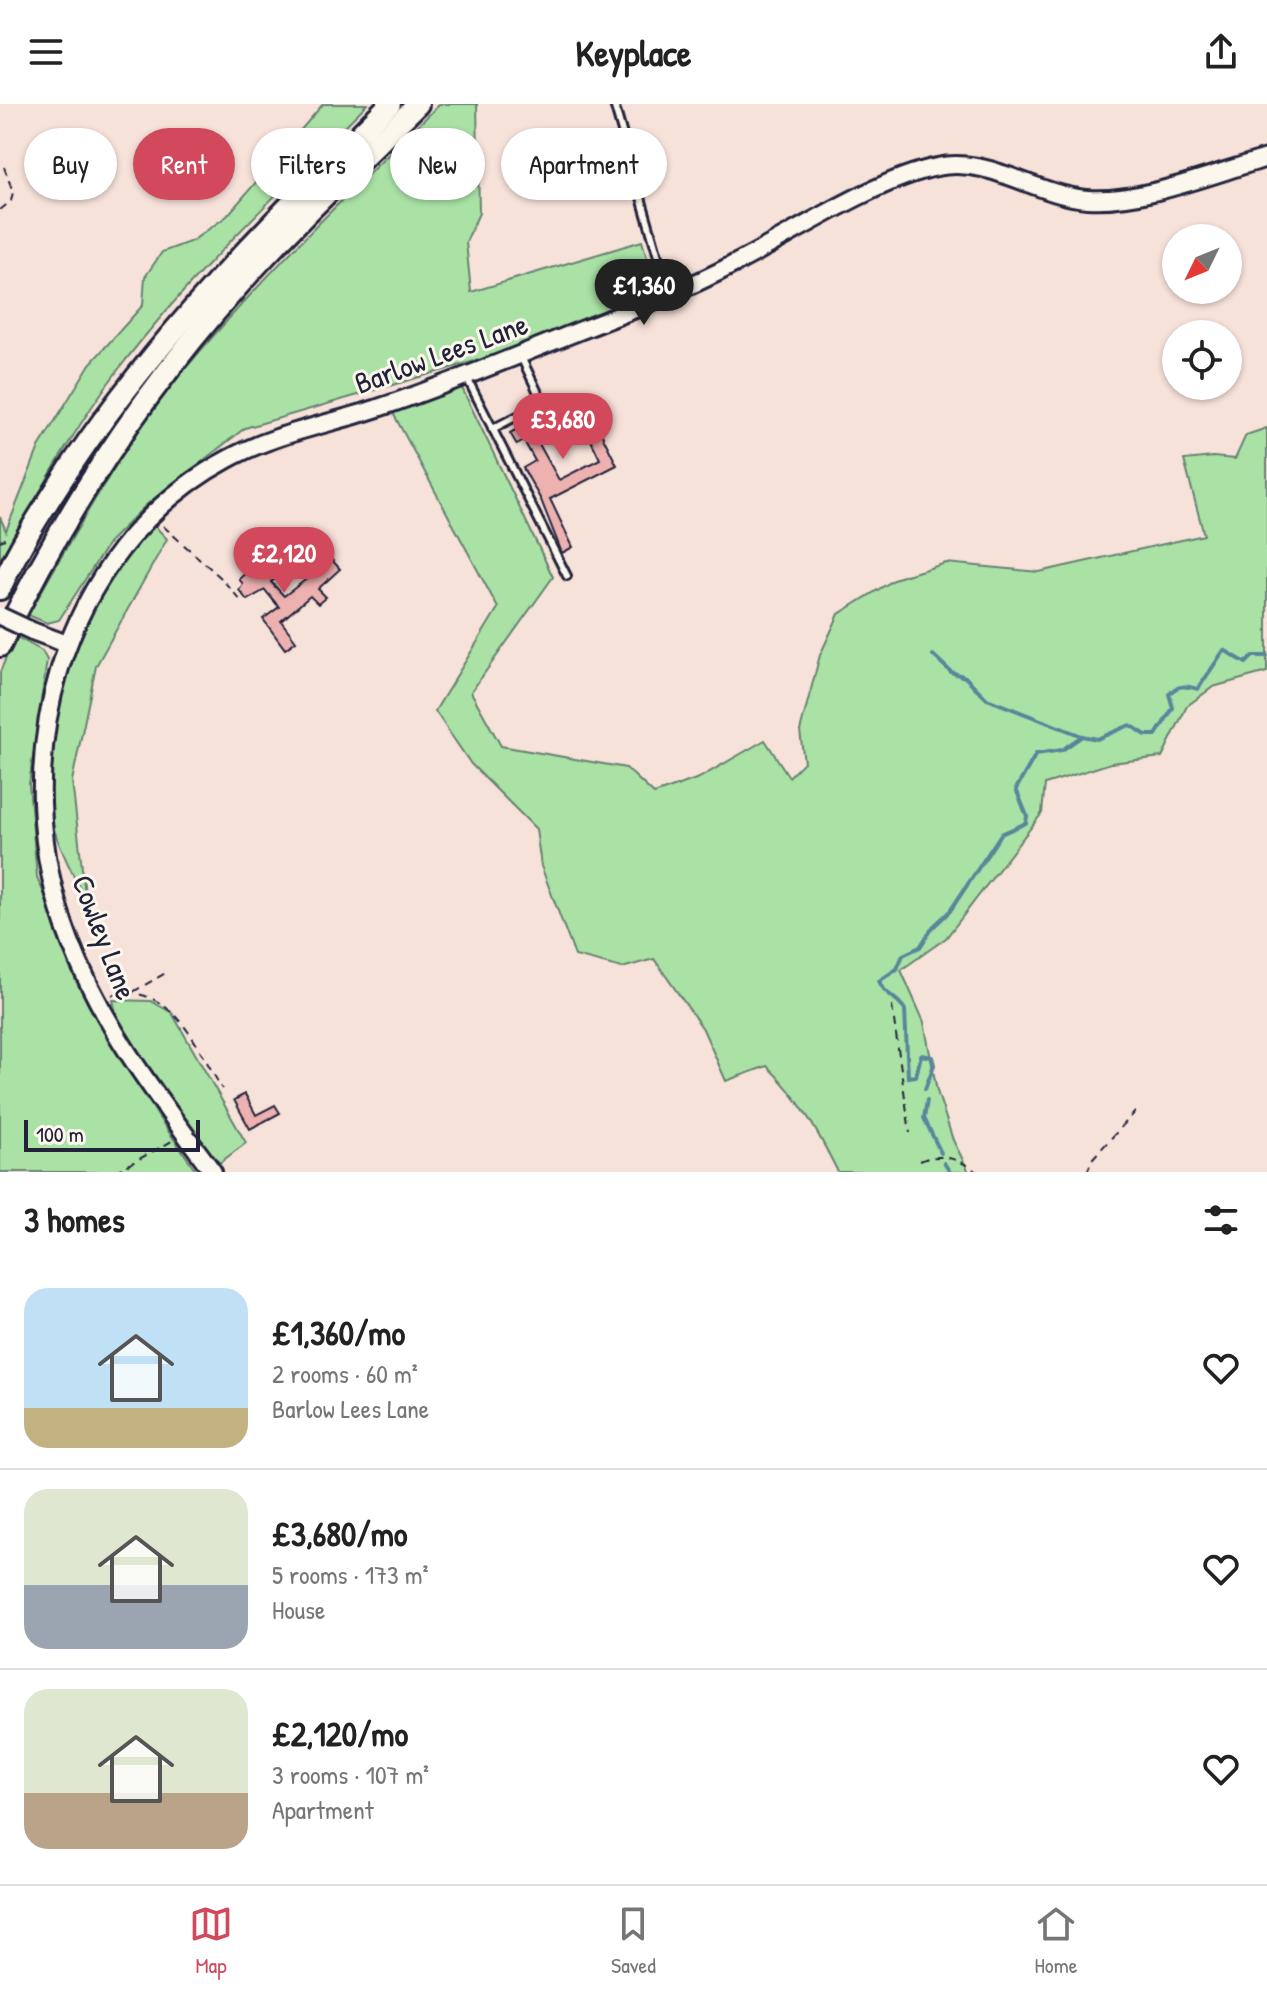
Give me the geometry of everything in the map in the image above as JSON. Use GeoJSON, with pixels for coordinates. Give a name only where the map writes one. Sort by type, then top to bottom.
{"type":"FeatureCollection","features":[{"type":"Feature","properties":{"kind":"highway"},"geometry":{"type":"LineString","coordinates":[[0,589],[57,487],[113,404],[180,320],[390,104]]}},
{"type":"Feature","properties":{"kind":"highway"},"geometry":{"type":"LineString","coordinates":[[0,646],[60,531],[113,446],[176,361],[239,285],[418,104]]}},
{"type":"Feature","properties":{"kind":"street","name":"Barlow Lees Lane"},"geometry":{"type":"LineString","coordinates":[[67,644],[110,563],[151,514],[201,475],[256,446],[380,407],[670,295],[916,172],[972,164],[1064,195],[1106,199],[1267,158]]}},
{"type":"Feature","properties":{"kind":"street"},"geometry":{"type":"LineString","coordinates":[[0,616],[67,644]]}},
{"type":"Feature","properties":{"kind":"street","name":"Cowley Lane"},"geometry":{"type":"LineString","coordinates":[[67,644],[45,731],[41,780],[42,829],[59,910],[96,999],[117,1038],[213,1172]]}},
{"type":"Feature","properties":{"kind":"lane"},"geometry":{"type":"LineString","coordinates":[[614,104],[670,295]]}},
{"type":"Feature","properties":{"kind":"lane"},"geometry":{"type":"LineString","coordinates":[[492,429],[543,403],[520,354]]}},
{"type":"Feature","properties":{"kind":"lane"},"geometry":{"type":"LineString","coordinates":[[465,375],[567,576]]}},
{"type":"Feature","properties":{"kind":"path"},"geometry":{"type":"LineString","coordinates":[[0,210],[11,201],[13,192],[4,167]]}},
{"type":"Feature","properties":{"kind":"path"},"geometry":{"type":"LineString","coordinates":[[151,514],[220,577],[243,603]]}},
{"type":"Feature","properties":{"kind":"path"},"geometry":{"type":"LineString","coordinates":[[0,541],[5,539]]}},
{"type":"Feature","properties":{"kind":"path"},"geometry":{"type":"LineString","coordinates":[[96,999],[132,993],[169,971]]}},
{"type":"Feature","properties":{"kind":"path"},"geometry":{"type":"LineString","coordinates":[[132,993],[156,1000],[176,1015],[222,1089]]}},
{"type":"Feature","properties":{"kind":"path"},"geometry":{"type":"LineString","coordinates":[[892,1006],[910,1133]]}},
{"type":"Feature","properties":{"kind":"path"},"geometry":{"type":"LineString","coordinates":[[1087,1172],[1093,1158],[1137,1110]]}},
{"type":"Feature","properties":{"kind":"path"},"geometry":{"type":"LineString","coordinates":[[115,1172],[176,1139]]}},
{"type":"Feature","properties":{"kind":"path"},"geometry":{"type":"LineString","coordinates":[[920,1161],[942,1157],[961,1160],[977,1172]]}},
{"type":"Feature","properties":{"kind":"green space"},"geometry":{"type":"Polygon","coordinates":[[[323,104],[367,104],[343,128],[302,128],[323,104]]]}},
{"type":"Feature","properties":{"kind":"green space"},"geometry":{"type":"Polygon","coordinates":[[[440,104],[477,104],[477,128],[415,128],[440,104]]]}},
{"type":"Feature","properties":{"kind":"green space"},"geometry":{"type":"Polygon","coordinates":[[[390,153],[390,200],[479,200],[479,213],[466,242],[471,292],[642,241],[657,291],[502,353],[245,428],[146,505],[110,541],[59,620],[47,623],[28,615],[126,449],[171,386],[225,323],[342,200],[374,200],[374,169],[390,153]]]}},
{"type":"Feature","properties":{"kind":"green space"},"geometry":{"type":"Polygon","coordinates":[[[251,188],[251,200],[271,200],[176,300],[118,370],[56,464],[0,562],[0,517],[6,531],[39,447],[90,364],[143,305],[145,277],[162,252],[192,241],[227,216],[251,188]]]}},
{"type":"Feature","properties":{"kind":"green space"},"geometry":{"type":"Polygon","coordinates":[[[461,386],[553,577],[471,692],[501,746],[626,768],[654,794],[699,778],[765,740],[789,777],[804,762],[800,731],[820,655],[839,614],[897,578],[946,563],[1039,572],[1204,535],[1184,460],[1213,457],[1235,459],[1246,435],[1267,428],[1267,672],[1213,687],[1187,706],[1162,757],[1111,763],[1045,784],[1042,813],[946,938],[901,970],[924,1022],[937,1091],[953,1140],[969,1172],[838,1172],[807,1116],[767,1066],[726,1081],[703,1029],[654,959],[622,968],[575,956],[541,866],[536,829],[471,764],[435,711],[498,608],[393,413],[461,386]]]}},
{"type":"Feature","properties":{"kind":"green space"},"geometry":{"type":"Polygon","coordinates":[[[152,523],[167,539],[96,666],[72,781],[86,903],[51,818],[55,733],[61,700],[81,637],[112,578],[152,523]]]}},
{"type":"Feature","properties":{"kind":"green space"},"geometry":{"type":"Polygon","coordinates":[[[15,636],[42,651],[47,660],[29,784],[37,877],[89,1000],[159,1118],[197,1172],[0,1172],[0,672],[15,636]]]}},
{"type":"Feature","properties":{"kind":"green space"},"geometry":{"type":"Polygon","coordinates":[[[113,1000],[151,1001],[172,1013],[246,1143],[218,1164],[121,1034],[113,1000]]]}},
{"type":"Feature","properties":{"kind":"building"},"geometry":{"type":"Polygon","coordinates":[[[593,396],[599,409],[591,413],[617,465],[550,499],[573,547],[562,553],[541,500],[523,468],[535,461],[524,441],[517,445],[510,433],[543,415],[549,427],[534,435],[559,480],[600,459],[585,428],[576,433],[571,423],[563,427],[557,414],[593,396]]]}},
{"type":"Feature","properties":{"kind":"building"},"geometry":{"type":"Polygon","coordinates":[[[262,558],[277,577],[271,582],[284,596],[332,560],[340,569],[318,589],[326,597],[318,604],[310,596],[281,621],[296,641],[285,649],[263,619],[279,607],[265,590],[247,600],[239,590],[243,584],[239,579],[262,558]]]}},
{"type":"Feature","properties":{"kind":"building"},"geometry":{"type":"Polygon","coordinates":[[[245,1094],[256,1115],[275,1105],[280,1113],[250,1129],[234,1100],[245,1094]]]}},
{"type":"Feature","properties":{"kind":"waterway"},"geometry":{"type":"LineString","coordinates":[[925,1089],[934,1065],[932,1057],[921,1055],[916,1076],[908,1077],[905,1010],[879,981],[897,969],[903,955],[920,947],[933,927],[950,911],[1001,834],[1026,823],[1027,816],[1016,789],[1036,754],[1062,750],[1082,736],[1097,739],[1130,725],[1146,735],[1156,735],[1173,708],[1169,694],[1182,687],[1198,689],[1224,650],[1246,663],[1253,656],[1267,656]]}},
{"type":"Feature","properties":{"kind":"waterway"},"geometry":{"type":"LineString","coordinates":[[933,655],[951,672],[965,677],[987,699],[1082,736]]}},
{"type":"Feature","properties":{"kind":"waterway"},"geometry":{"type":"LineString","coordinates":[[927,1100],[924,1118],[941,1153]]}},
{"type":"Feature","properties":{"kind":"waterway"},"geometry":{"type":"LineString","coordinates":[[944,1163],[950,1172]]}}]}
